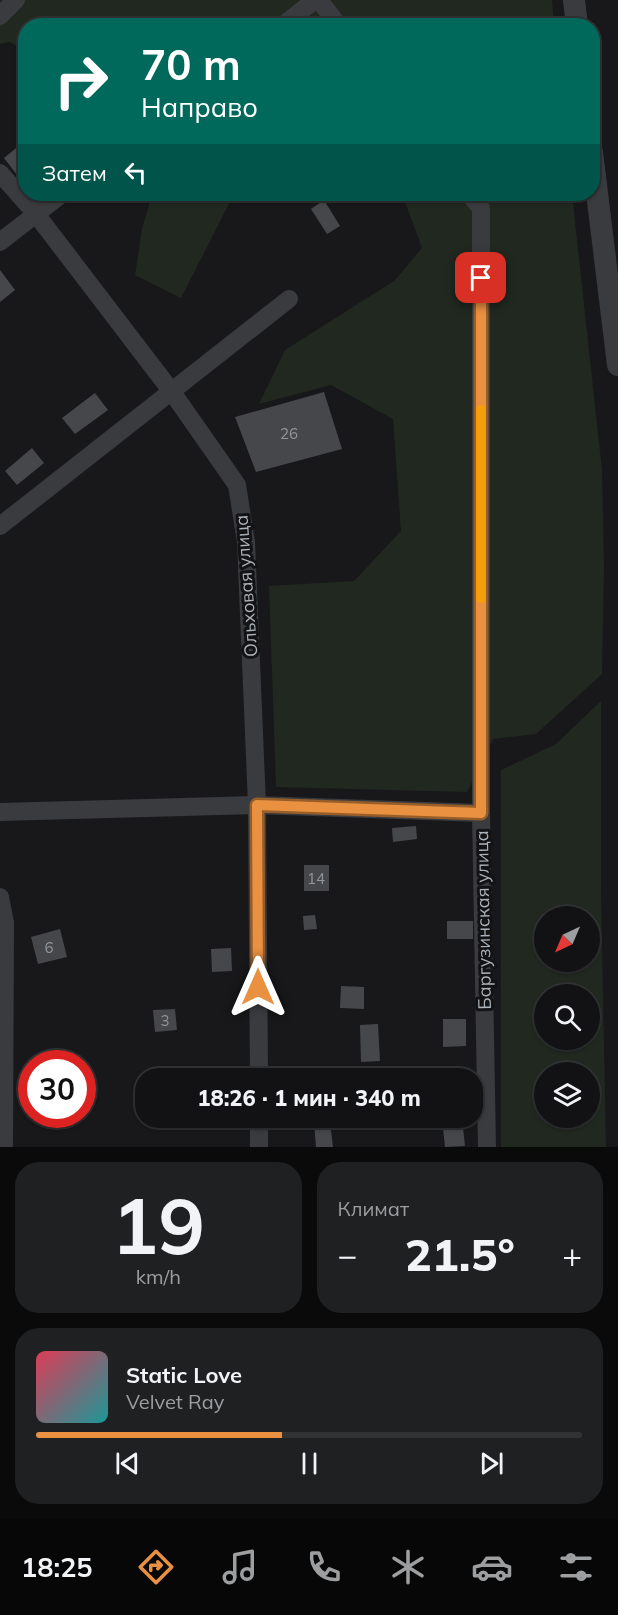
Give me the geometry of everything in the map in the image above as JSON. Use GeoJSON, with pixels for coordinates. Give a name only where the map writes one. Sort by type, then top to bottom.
{"type":"FeatureCollection","features":[{"type":"Feature","properties":{"kind":"street"},"geometry":{"type":"LineString","coordinates":[[0,16],[16,0]]}},
{"type":"Feature","properties":{"kind":"street"},"geometry":{"type":"LineString","coordinates":[[293,18],[317,0],[332,18]]}},
{"type":"Feature","properties":{"kind":"street"},"geometry":{"type":"LineString","coordinates":[[574,0],[576,18]]}},
{"type":"Feature","properties":{"kind":"street","name":"Ольховая улица"},"geometry":{"type":"LineString","coordinates":[[0,173],[18,194]]}},
{"type":"Feature","properties":{"kind":"street","name":"Ольховая улица"},"geometry":{"type":"LineString","coordinates":[[25,201],[172,392],[237,485],[246,542],[257,805],[259,1068]]}},
{"type":"Feature","properties":{"kind":"street"},"geometry":{"type":"LineString","coordinates":[[0,242],[53,201]]}},
{"type":"Feature","properties":{"kind":"street","name":"Баргузинская улица"},"geometry":{"type":"LineString","coordinates":[[475,201],[481,208],[481,813],[487,1147]]}},
{"type":"Feature","properties":{"kind":"street"},"geometry":{"type":"LineString","coordinates":[[598,201],[618,365]]}},
{"type":"Feature","properties":{"kind":"street"},"geometry":{"type":"LineString","coordinates":[[0,526],[289,299]]}},
{"type":"Feature","properties":{"kind":"street"},"geometry":{"type":"LineString","coordinates":[[0,812],[257,805],[481,813]]}},
{"type":"Feature","properties":{"kind":"street"},"geometry":{"type":"LineString","coordinates":[[0,897],[5,923],[4,1147]]}},
{"type":"Feature","properties":{"kind":"street"},"geometry":{"type":"LineString","coordinates":[[259,1128],[259,1147]]}},
{"type":"Feature","properties":{"kind":"shaded area"},"geometry":{"type":"Polygon","coordinates":[[[0,0],[552,0],[553,18],[18,18],[18,47],[10,42],[0,44],[0,0]]]}},
{"type":"Feature","properties":{"kind":"shaded area"},"geometry":{"type":"Polygon","coordinates":[[[150,201],[230,201],[181,298],[135,275],[142,229],[150,201]]]}},
{"type":"Feature","properties":{"kind":"shaded area"},"geometry":{"type":"Polygon","coordinates":[[[573,201],[602,470],[604,567],[602,674],[536,734],[493,739],[467,792],[276,787],[269,586],[354,581],[401,531],[393,419],[331,385],[259,404],[285,350],[394,281],[422,248],[405,202],[573,201]]]}},
{"type":"Feature","properties":{"kind":"shaded area"},"geometry":{"type":"Polygon","coordinates":[[[601,701],[601,892],[606,1147],[501,1147],[501,770],[556,744],[601,701]]]}},
{"type":"Feature","properties":{"kind":"building"},"geometry":{"type":"Polygon","coordinates":[[[18,146],[18,176],[4,158],[18,146]]]}},
{"type":"Feature","properties":{"kind":"building"},"geometry":{"type":"Polygon","coordinates":[[[325,201],[340,226],[327,234],[311,209],[325,201]]]}},
{"type":"Feature","properties":{"kind":"building"},"geometry":{"type":"Polygon","coordinates":[[[0,270],[15,290],[0,302],[0,270]]]}},
{"type":"Feature","properties":{"kind":"building"},"geometry":{"type":"Polygon","coordinates":[[[324,392],[342,449],[256,472],[235,417],[324,392]]]}},
{"type":"Feature","properties":{"kind":"building"},"geometry":{"type":"Polygon","coordinates":[[[95,393],[108,410],[75,434],[62,418],[95,393]]]}},
{"type":"Feature","properties":{"kind":"building"},"geometry":{"type":"Polygon","coordinates":[[[32,448],[44,463],[17,485],[5,471],[32,448]]]}},
{"type":"Feature","properties":{"kind":"building"},"geometry":{"type":"Polygon","coordinates":[[[416,826],[417,839],[393,842],[392,828],[416,826]]]}},
{"type":"Feature","properties":{"kind":"building"},"geometry":{"type":"Polygon","coordinates":[[[304,865],[329,865],[329,891],[304,891],[304,865]]]}},
{"type":"Feature","properties":{"kind":"building"},"geometry":{"type":"Polygon","coordinates":[[[315,915],[317,929],[304,930],[303,916],[315,915]]]}},
{"type":"Feature","properties":{"kind":"building"},"geometry":{"type":"Polygon","coordinates":[[[447,921],[473,921],[473,939],[447,939],[447,921]]]}},
{"type":"Feature","properties":{"kind":"building"},"geometry":{"type":"Polygon","coordinates":[[[60,929],[67,957],[38,964],[31,937],[60,929]]]}},
{"type":"Feature","properties":{"kind":"building"},"geometry":{"type":"Polygon","coordinates":[[[231,948],[232,971],[212,972],[211,949],[231,948]]]}},
{"type":"Feature","properties":{"kind":"building"},"geometry":{"type":"Polygon","coordinates":[[[341,986],[364,987],[364,1009],[340,1008],[341,986]]]}},
{"type":"Feature","properties":{"kind":"building"},"geometry":{"type":"Polygon","coordinates":[[[175,1009],[177,1030],[155,1032],[153,1010],[175,1009]]]}},
{"type":"Feature","properties":{"kind":"building"},"geometry":{"type":"Polygon","coordinates":[[[443,1019],[466,1019],[466,1046],[443,1047],[443,1019]]]}},
{"type":"Feature","properties":{"kind":"building"},"geometry":{"type":"Polygon","coordinates":[[[378,1024],[380,1061],[361,1062],[360,1025],[378,1024]]]}},
{"type":"Feature","properties":{"kind":"building"},"geometry":{"type":"Polygon","coordinates":[[[314,1128],[331,1128],[333,1147],[316,1147],[314,1128]]]}},
{"type":"Feature","properties":{"kind":"building"},"geometry":{"type":"Polygon","coordinates":[[[443,1128],[463,1128],[465,1146],[445,1147],[443,1128]]]}},
{"type":"Feature","properties":{"kind":"slow traffic"},"geometry":{"type":"LineString","coordinates":[[481,410],[481,598]]}},
{"type":"Feature","properties":{"kind":"route"},"geometry":{"type":"LineString","coordinates":[[258,987],[257,805],[481,813],[481,278]]}}]}
